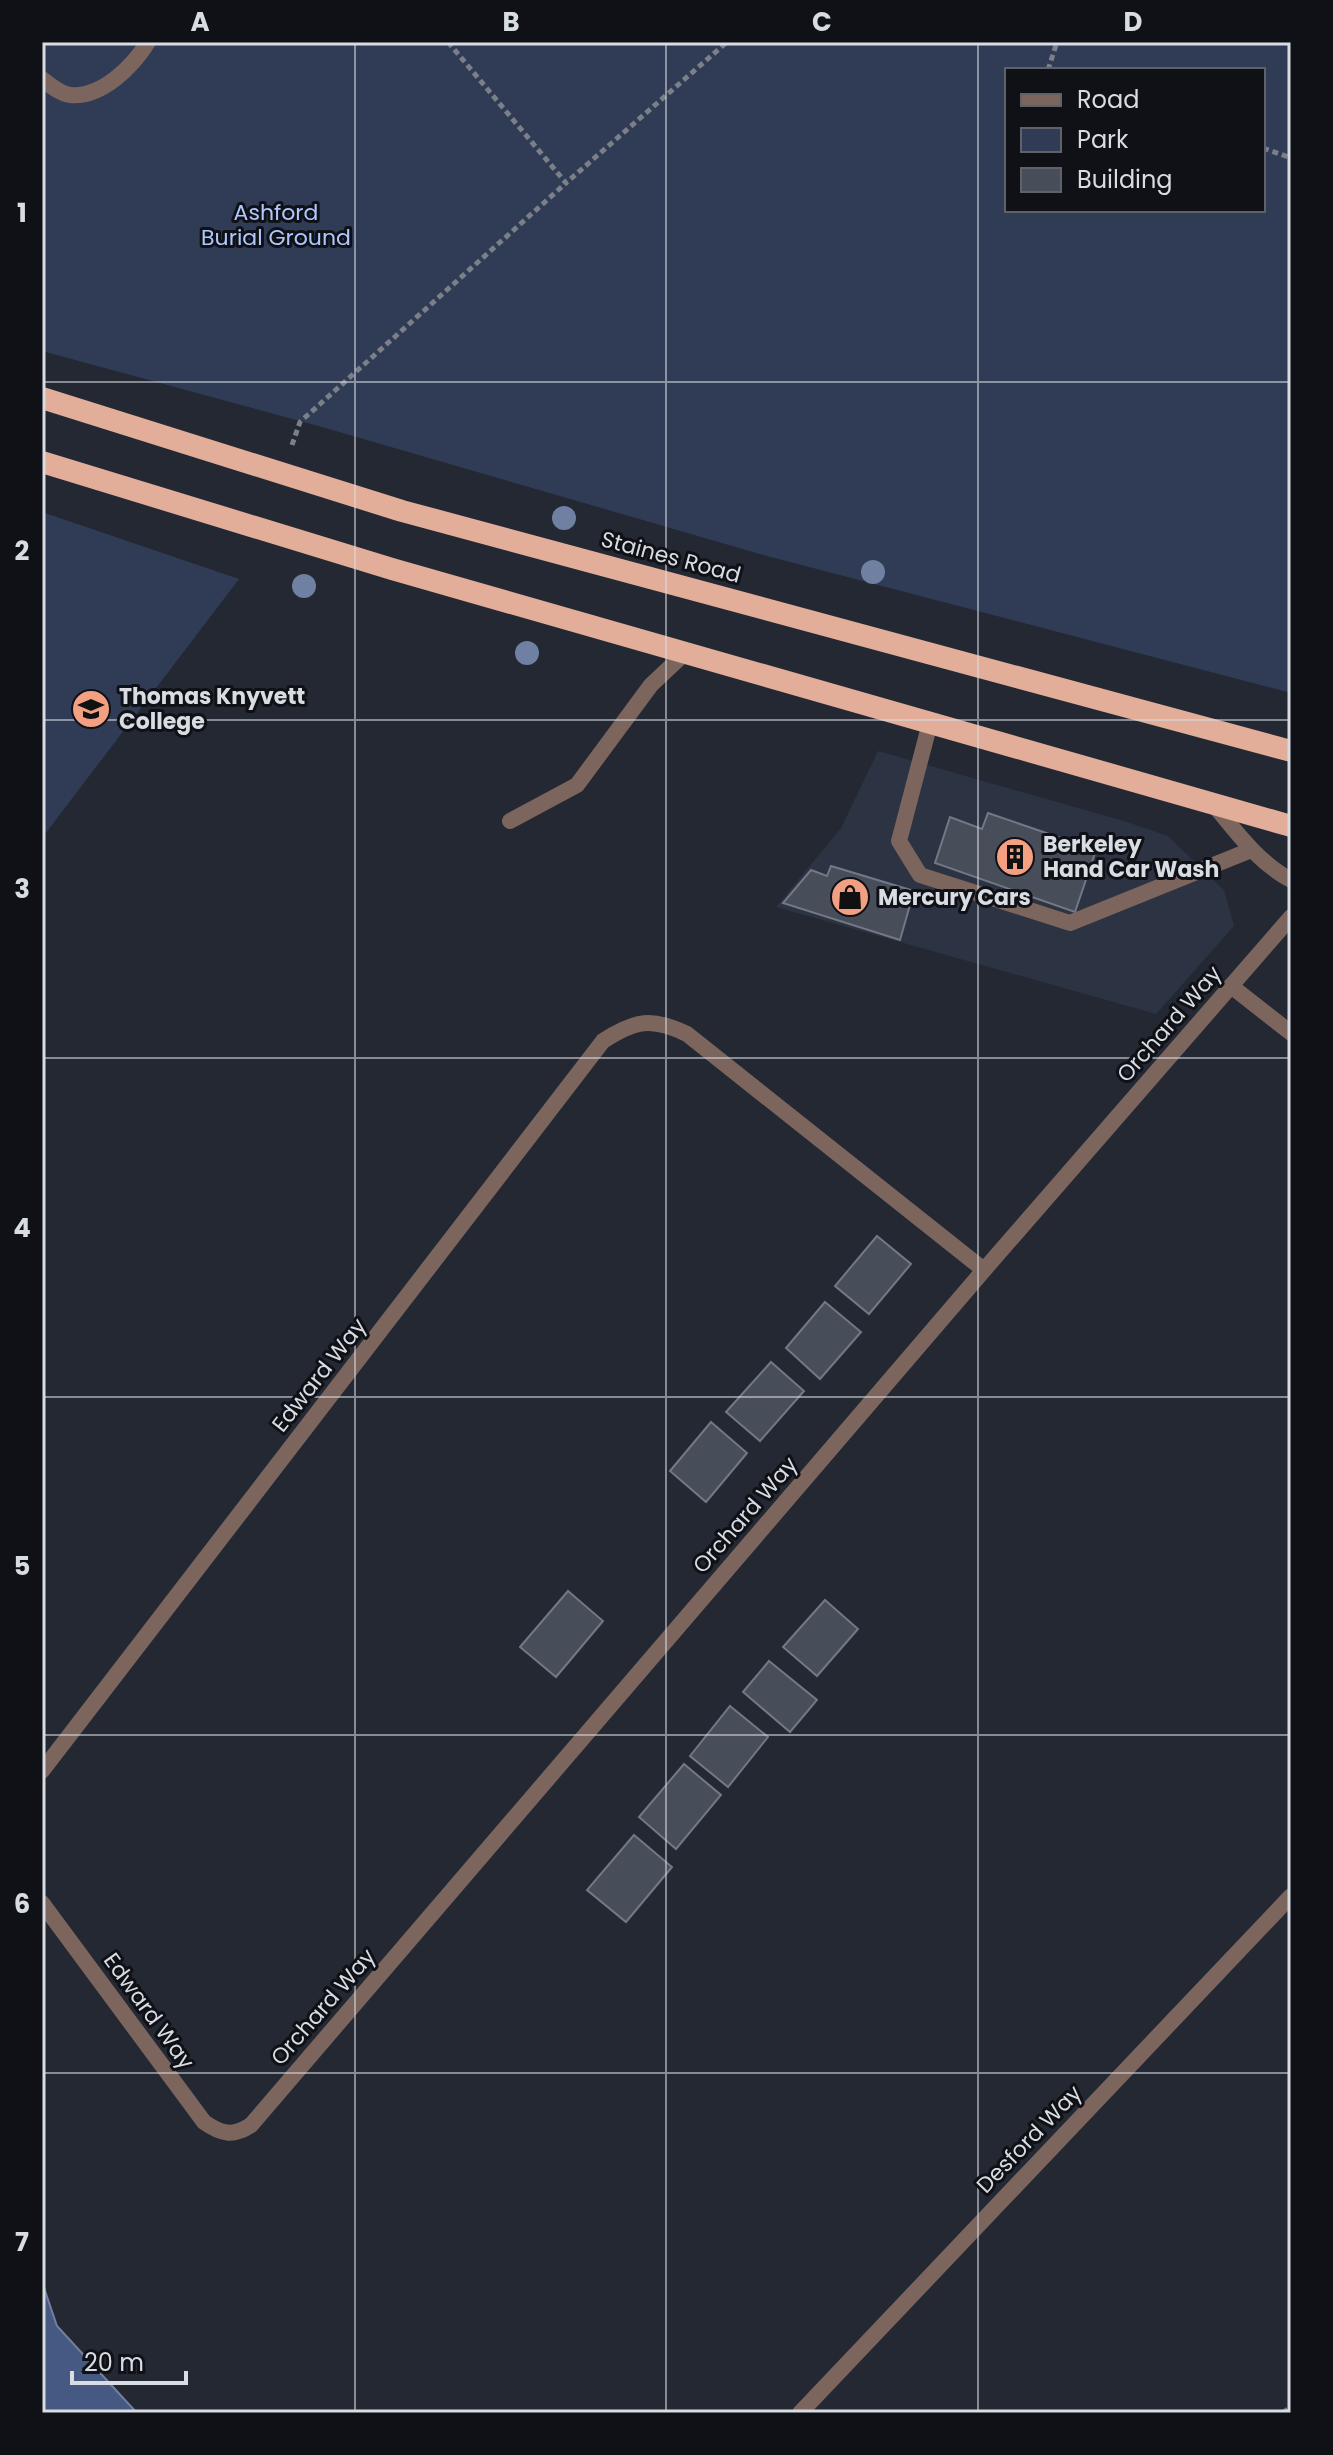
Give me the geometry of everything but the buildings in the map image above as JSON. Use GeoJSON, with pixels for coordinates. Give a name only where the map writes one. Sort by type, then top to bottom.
{"type":"FeatureCollection","features":[{"type":"Feature","properties":{"kind":"highway","name":"Staines Road"},"geometry":{"type":"LineString","coordinates":[[42,398],[402,511],[1291,751]]}},
{"type":"Feature","properties":{"kind":"highway"},"geometry":{"type":"LineString","coordinates":[[42,462],[392,569],[1291,826]]}},
{"type":"Feature","properties":{"kind":"street"},"geometry":{"type":"LineString","coordinates":[[42,79],[70,95],[91,91],[120,76],[138,58],[148,42]]}},
{"type":"Feature","properties":{"kind":"street"},"geometry":{"type":"LineString","coordinates":[[510,821],[577,785],[651,685],[685,653]]}},
{"type":"Feature","properties":{"kind":"street"},"geometry":{"type":"LineString","coordinates":[[930,723],[899,841],[920,875],[1070,923],[1251,850]]}},
{"type":"Feature","properties":{"kind":"street"},"geometry":{"type":"LineString","coordinates":[[1214,805],[1251,850],[1291,880]]}},
{"type":"Feature","properties":{"kind":"street","name":"Orchard Way"},"geometry":{"type":"LineString","coordinates":[[229,2135],[251,2125],[1291,917]]}},
{"type":"Feature","properties":{"kind":"street"},"geometry":{"type":"LineString","coordinates":[[1231,986],[1291,1033]]}},
{"type":"Feature","properties":{"kind":"street","name":"Edward Way"},"geometry":{"type":"LineString","coordinates":[[42,1771],[603,1041],[622,1028],[643,1022],[667,1024],[687,1034],[984,1270]]}},
{"type":"Feature","properties":{"kind":"street","name":"Desford Way"},"geometry":{"type":"LineString","coordinates":[[800,2413],[1291,1896]]}},
{"type":"Feature","properties":{"kind":"street","name":"Edward Way"},"geometry":{"type":"LineString","coordinates":[[42,1903],[204,2122],[229,2135]]}},
{"type":"Feature","properties":{"kind":"path"},"geometry":{"type":"LineString","coordinates":[[448,42],[566,183],[570,180]]}},
{"type":"Feature","properties":{"kind":"path"},"geometry":{"type":"LineString","coordinates":[[292,446],[300,422],[727,42]]}},
{"type":"Feature","properties":{"kind":"path"},"geometry":{"type":"LineString","coordinates":[[1049,68],[1057,42]]}},
{"type":"Feature","properties":{"kind":"path"},"geometry":{"type":"LineString","coordinates":[[1265,149],[1291,158]]}},
{"type":"Feature","properties":{"kind":"path"},"geometry":{"type":"LineString","coordinates":[[1283,2413],[1291,2406]]}},
{"type":"Feature","properties":{"kind":"shaded area"},"geometry":{"type":"Polygon","coordinates":[[[878,751],[1168,836],[1224,890],[1234,926],[1156,1014],[776,907],[841,828],[878,751]]]}},
{"type":"Feature","properties":{"kind":"shaded area"},"geometry":{"type":"Polygon","coordinates":[[[42,2282],[57,2326],[137,2413],[42,2413],[42,2282]]]}},
{"type":"Feature","properties":{"kind":"green space","name":"Ashford Burial Ground"},"geometry":{"type":"Polygon","coordinates":[[[42,42],[1291,42],[1291,693],[767,556],[322,427],[42,351],[42,42]]]}},
{"type":"Feature","properties":{"kind":"green space","name":"Thomas Knyvett College"},"geometry":{"type":"Polygon","coordinates":[[[42,512],[239,579],[42,838],[42,512]]]}},
{"type":"Feature","properties":{"kind":"place","name":"Thomas Knyvett College"},"geometry":{"type":"Point","coordinates":[91,709]}},
{"type":"Feature","properties":{"kind":"place","name":"Berkeley Hand Car Wash"},"geometry":{"type":"Point","coordinates":[1015,857]}},
{"type":"Feature","properties":{"kind":"place","name":"Mercury Cars"},"geometry":{"type":"Point","coordinates":[850,897]}}]}
